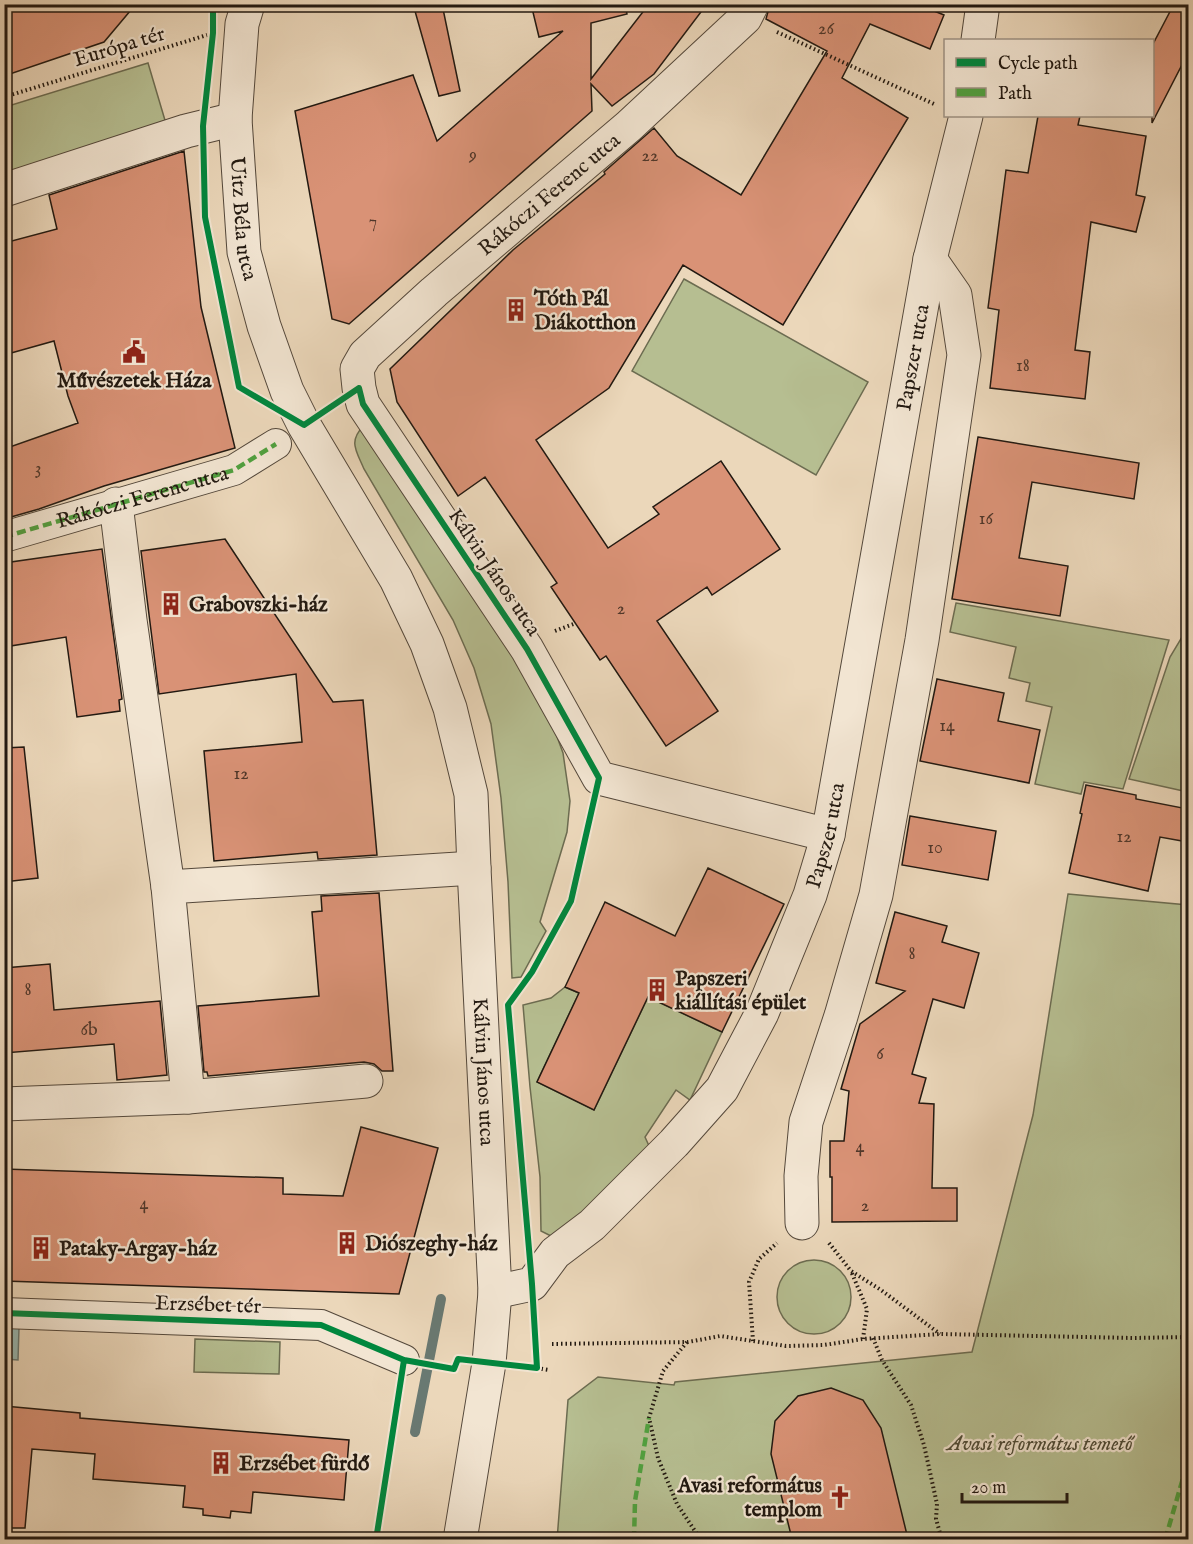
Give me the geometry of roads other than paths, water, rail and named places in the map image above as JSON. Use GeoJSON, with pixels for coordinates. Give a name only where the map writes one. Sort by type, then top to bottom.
{"type":"FeatureCollection","features":[{"type":"Feature","properties":{"kind":"street","name":"Uitz Béla utca"},"geometry":{"type":"LineString","coordinates":[[249,4],[242,24],[235,119],[244,252],[264,326],[287,391],[304,425]]}},
{"type":"Feature","properties":{"kind":"street"},"geometry":{"type":"LineString","coordinates":[[978,39],[983,4]]}},
{"type":"Feature","properties":{"kind":"street","name":"Rákóczi Ferenc utca"},"geometry":{"type":"LineString","coordinates":[[359,388],[357,369],[365,355],[434,292],[629,126],[749,11]]}},
{"type":"Feature","properties":{"kind":"street","name":"Papszer utca"},"geometry":{"type":"LineString","coordinates":[[495,1292],[532,1284],[555,1253],[592,1225],[674,1143],[722,1089],[762,1013],[810,895],[828,835],[930,259],[966,117]]}},
{"type":"Feature","properties":{"kind":"street"},"geometry":{"type":"LineString","coordinates":[[4,190],[194,129],[235,119]]}},
{"type":"Feature","properties":{"kind":"street","name":"Papszer utca"},"geometry":{"type":"LineString","coordinates":[[815,1232],[801,1176],[806,1122],[841,1016],[876,895],[922,640],[964,355],[955,296],[930,259]]}},
{"type":"Feature","properties":{"kind":"street","name":"Kálvin János utca"},"geometry":{"type":"LineString","coordinates":[[359,388],[363,404],[526,649],[599,778],[828,835]]}},
{"type":"Feature","properties":{"kind":"street","name":"Kálvin János utca"},"geometry":{"type":"LineString","coordinates":[[304,425],[396,579],[427,644],[450,708],[471,794],[495,1292],[489,1362],[460,1539]]}},
{"type":"Feature","properties":{"kind":"street","name":"Rákóczi Ferenc utca"},"geometry":{"type":"LineString","coordinates":[[4,537],[234,470],[276,444]]}},
{"type":"Feature","properties":{"kind":"street"},"geometry":{"type":"LineString","coordinates":[[116,504],[168,887],[188,1097]]}},
{"type":"Feature","properties":{"kind":"street"},"geometry":{"type":"LineString","coordinates":[[168,887],[474,868]]}},
{"type":"Feature","properties":{"kind":"street"},"geometry":{"type":"LineString","coordinates":[[4,1104],[188,1097],[366,1081]]}},
{"type":"Feature","properties":{"kind":"street","name":"Erzsébet tér"},"geometry":{"type":"LineString","coordinates":[[4,1313],[321,1325],[404,1360]]}},
{"type":"Feature","properties":{"kind":"water"},"geometry":{"type":"Polygon","coordinates":[[[5,1328],[19,1328],[18,1360],[5,1359],[5,1328]]]}},
{"type":"Feature","properties":{"kind":"waterway"},"geometry":{"type":"LineString","coordinates":[[415,1432],[441,1299]]}},
{"type":"Feature","properties":{"kind":"place","name":"Tóth Pál Diákotthon"},"geometry":{"type":"Point","coordinates":[516,310]}},
{"type":"Feature","properties":{"kind":"place","name":"Művészetek Háza"},"geometry":{"type":"Point","coordinates":[134,352]}},
{"type":"Feature","properties":{"kind":"place","name":"Grabovszki-ház"},"geometry":{"type":"Point","coordinates":[171,604]}},
{"type":"Feature","properties":{"kind":"place","name":"Papszeri kiállítási épület"},"geometry":{"type":"Point","coordinates":[657,990]}},
{"type":"Feature","properties":{"kind":"place","name":"Diószeghy-ház"},"geometry":{"type":"Point","coordinates":[347,1243]}},
{"type":"Feature","properties":{"kind":"place","name":"Pataky–Argay-ház"},"geometry":{"type":"Point","coordinates":[41,1248]}},
{"type":"Feature","properties":{"kind":"place","name":"Erzsébet fürdő"},"geometry":{"type":"Point","coordinates":[221,1463]}},
{"type":"Feature","properties":{"kind":"place","name":"Avasi református templom"},"geometry":{"type":"Point","coordinates":[840,1497]}},
{"type":"Feature","properties":{"kind":"park label","name":"Avasi református temető"},"geometry":{"type":"Point","coordinates":[1040,1443]}}]}
